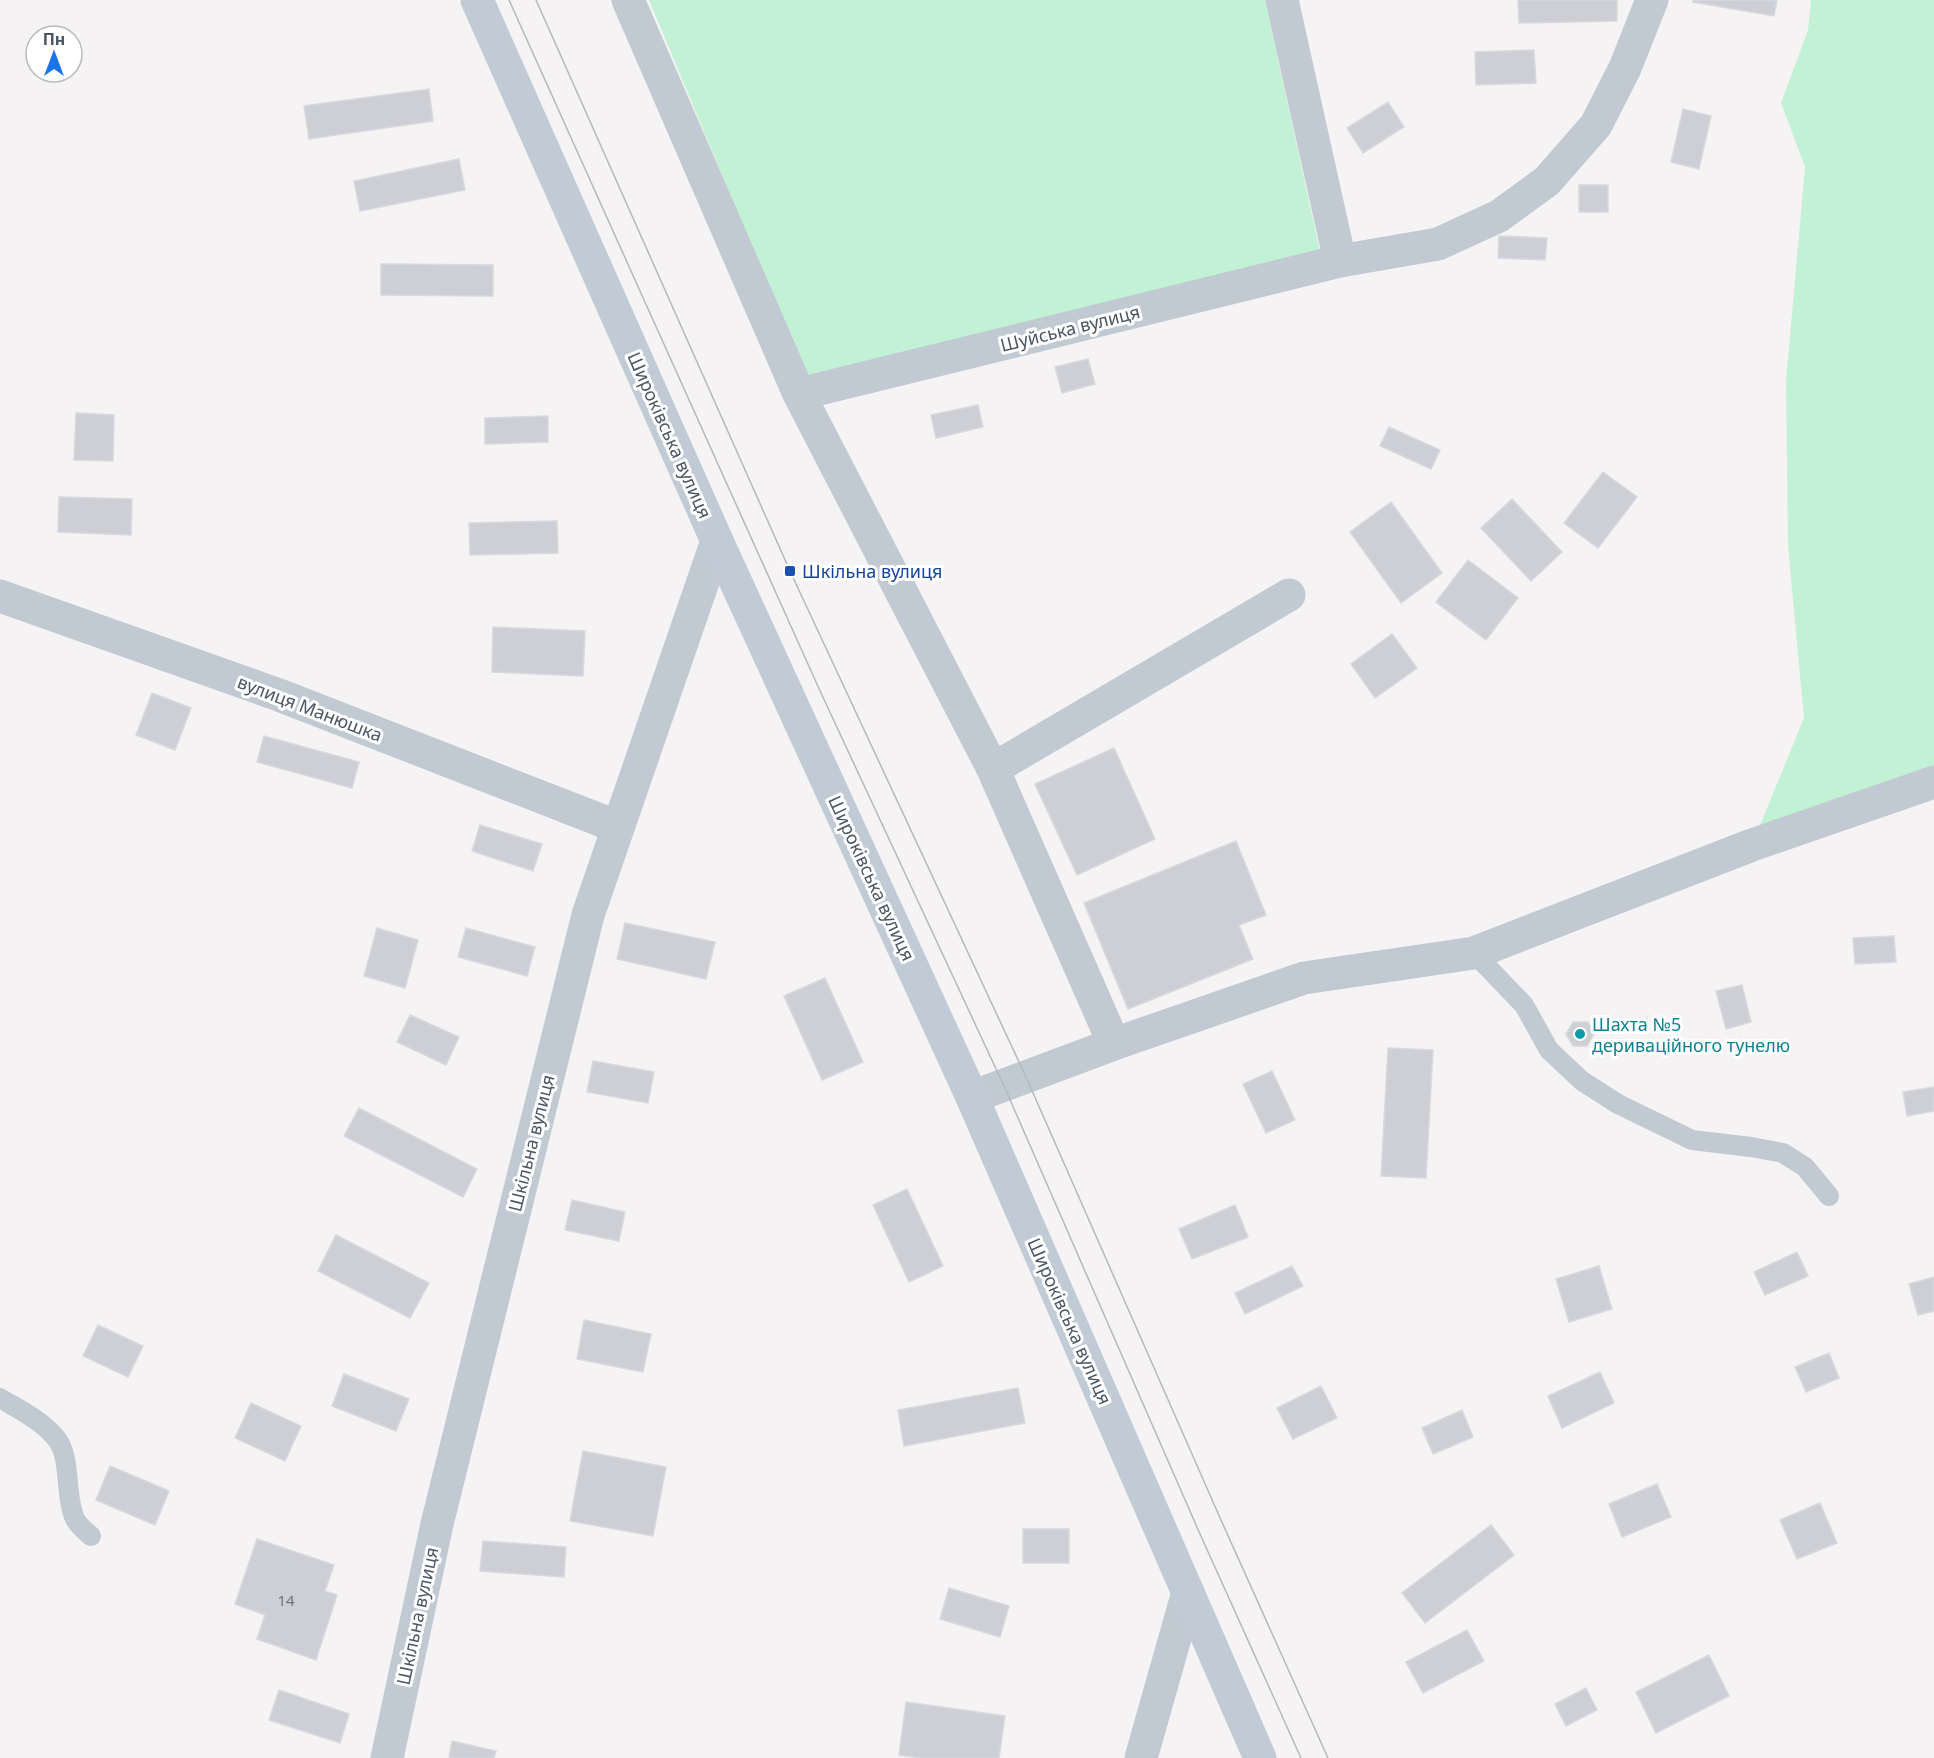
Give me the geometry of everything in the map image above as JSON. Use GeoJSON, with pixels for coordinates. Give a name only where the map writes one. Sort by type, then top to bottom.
{"type":"FeatureCollection","features":[{"type":"Feature","properties":{"kind":"main road","name":"Широківська вулиця"},"geometry":{"type":"LineString","coordinates":[[477,0],[717,541],[972,1097],[1260,1758]]}},
{"type":"Feature","properties":{"kind":"street"},"geometry":{"type":"LineString","coordinates":[[628,0],[799,394],[993,769],[1114,1044]]}},
{"type":"Feature","properties":{"kind":"street"},"geometry":{"type":"LineString","coordinates":[[1282,0],[1340,261]]}},
{"type":"Feature","properties":{"kind":"street","name":"Шуйська вулиця"},"geometry":{"type":"LineString","coordinates":[[799,394],[1340,261],[1438,244],[1499,216],[1547,182],[1596,125],[1625,68],[1652,0]]}},
{"type":"Feature","properties":{"kind":"street","name":"Шкільна вулиця"},"geometry":{"type":"LineString","coordinates":[[387,1758],[436,1524],[588,915],[717,541]]}},
{"type":"Feature","properties":{"kind":"street","name":"вулиця Манюшка"},"geometry":{"type":"LineString","coordinates":[[0,596],[279,695],[618,827]]}},
{"type":"Feature","properties":{"kind":"street"},"geometry":{"type":"LineString","coordinates":[[993,769],[1289,596]]}},
{"type":"Feature","properties":{"kind":"street"},"geometry":{"type":"LineString","coordinates":[[972,1097],[1114,1044],[1304,978],[1474,953],[1752,845],[1934,782]]}},
{"type":"Feature","properties":{"kind":"street"},"geometry":{"type":"LineString","coordinates":[[1141,1758],[1188,1592]]}},
{"type":"Feature","properties":{"kind":"lane"},"geometry":{"type":"LineString","coordinates":[[1474,953],[1524,1005],[1549,1050],[1582,1082],[1618,1104],[1692,1140],[1751,1147],[1783,1154],[1805,1167],[1829,1196]]}},
{"type":"Feature","properties":{"kind":"lane"},"geometry":{"type":"LineString","coordinates":[[0,1398],[37,1419],[58,1439],[66,1458],[67,1487],[76,1520],[91,1536]]}},
{"type":"Feature","properties":{"kind":"green space"},"geometry":{"type":"Polygon","coordinates":[[[649,0],[1265,0],[1320,252],[807,378],[649,0]]]}},
{"type":"Feature","properties":{"kind":"green space"},"geometry":{"type":"Polygon","coordinates":[[[1811,0],[1934,0],[1934,782],[1752,845],[1804,718],[1788,546],[1786,381],[1805,167],[1781,103],[1808,30],[1811,0]]]}},
{"type":"Feature","properties":{"kind":"building"},"geometry":{"type":"Polygon","coordinates":[[[1518,0],[1617,0],[1617,21],[1519,23],[1518,0]]]}},
{"type":"Feature","properties":{"kind":"building"},"geometry":{"type":"Polygon","coordinates":[[[1693,0],[1777,0],[1774,16],[1693,2],[1693,0]]]}},
{"type":"Feature","properties":{"kind":"building"},"geometry":{"type":"Polygon","coordinates":[[[1534,50],[1536,83],[1476,85],[1475,52],[1534,50]]]}},
{"type":"Feature","properties":{"kind":"building"},"geometry":{"type":"Polygon","coordinates":[[[429,89],[433,121],[309,139],[304,106],[429,89]]]}},
{"type":"Feature","properties":{"kind":"building"},"geometry":{"type":"Polygon","coordinates":[[[1388,102],[1404,127],[1363,153],[1347,128],[1388,102]]]}},
{"type":"Feature","properties":{"kind":"building"},"geometry":{"type":"Polygon","coordinates":[[[1683,109],[1711,116],[1699,169],[1671,162],[1683,109]]]}},
{"type":"Feature","properties":{"kind":"building"},"geometry":{"type":"Polygon","coordinates":[[[459,159],[465,190],[360,211],[354,181],[459,159]]]}},
{"type":"Feature","properties":{"kind":"building"},"geometry":{"type":"Polygon","coordinates":[[[1579,185],[1608,185],[1608,212],[1579,212],[1579,185]]]}},
{"type":"Feature","properties":{"kind":"building"},"geometry":{"type":"Polygon","coordinates":[[[1499,236],[1547,238],[1545,260],[1498,258],[1499,236]]]}},
{"type":"Feature","properties":{"kind":"building"},"geometry":{"type":"Polygon","coordinates":[[[381,264],[493,265],[493,296],[381,295],[381,264]]]}},
{"type":"Feature","properties":{"kind":"building"},"geometry":{"type":"Polygon","coordinates":[[[1088,359],[1095,384],[1062,393],[1055,367],[1088,359]]]}},
{"type":"Feature","properties":{"kind":"building"},"geometry":{"type":"Polygon","coordinates":[[[978,405],[983,427],[936,438],[931,415],[978,405]]]}},
{"type":"Feature","properties":{"kind":"building"},"geometry":{"type":"Polygon","coordinates":[[[76,413],[114,415],[113,461],[74,460],[76,413]]]}},
{"type":"Feature","properties":{"kind":"building"},"geometry":{"type":"Polygon","coordinates":[[[548,416],[548,442],[485,444],[485,418],[548,416]]]}},
{"type":"Feature","properties":{"kind":"building"},"geometry":{"type":"Polygon","coordinates":[[[1389,427],[1440,450],[1431,469],[1380,446],[1389,427]]]}},
{"type":"Feature","properties":{"kind":"building"},"geometry":{"type":"Polygon","coordinates":[[[1603,472],[1637,497],[1598,548],[1564,523],[1603,472]]]}},
{"type":"Feature","properties":{"kind":"building"},"geometry":{"type":"Polygon","coordinates":[[[59,497],[132,499],[131,535],[58,532],[59,497]]]}},
{"type":"Feature","properties":{"kind":"building"},"geometry":{"type":"Polygon","coordinates":[[[1512,499],[1562,552],[1531,581],[1481,528],[1512,499]]]}},
{"type":"Feature","properties":{"kind":"building"},"geometry":{"type":"Polygon","coordinates":[[[1391,502],[1442,573],[1401,603],[1350,532],[1391,502]]]}},
{"type":"Feature","properties":{"kind":"building"},"geometry":{"type":"Polygon","coordinates":[[[557,521],[558,553],[470,555],[469,523],[557,521]]]}},
{"type":"Feature","properties":{"kind":"building"},"geometry":{"type":"Polygon","coordinates":[[[1468,560],[1518,598],[1486,640],[1436,602],[1468,560]]]}},
{"type":"Feature","properties":{"kind":"building"},"geometry":{"type":"Polygon","coordinates":[[[493,627],[585,631],[583,676],[492,672],[493,627]]]}},
{"type":"Feature","properties":{"kind":"building"},"geometry":{"type":"Polygon","coordinates":[[[1392,634],[1417,668],[1375,698],[1351,664],[1392,634]]]}},
{"type":"Feature","properties":{"kind":"building"},"geometry":{"type":"Polygon","coordinates":[[[152,693],[191,708],[175,750],[136,735],[152,693]]]}},
{"type":"Feature","properties":{"kind":"building"},"geometry":{"type":"Polygon","coordinates":[[[264,736],[359,762],[352,788],[257,762],[264,736]]]}},
{"type":"Feature","properties":{"kind":"building"},"geometry":{"type":"Polygon","coordinates":[[[1114,748],[1155,839],[1077,875],[1035,784],[1114,748]]]}},
{"type":"Feature","properties":{"kind":"building"},"geometry":{"type":"Polygon","coordinates":[[[480,825],[542,844],[533,871],[472,851],[480,825]]]}},
{"type":"Feature","properties":{"kind":"building"},"geometry":{"type":"Polygon","coordinates":[[[1236,841],[1266,915],[1239,925],[1253,959],[1128,1009],[1084,903],[1236,841]]]}},
{"type":"Feature","properties":{"kind":"building"},"geometry":{"type":"Polygon","coordinates":[[[625,923],[715,942],[706,979],[617,959],[625,923]]]}},
{"type":"Feature","properties":{"kind":"building"},"geometry":{"type":"Polygon","coordinates":[[[377,928],[418,940],[405,988],[364,976],[377,928]]]}},
{"type":"Feature","properties":{"kind":"building"},"geometry":{"type":"Polygon","coordinates":[[[466,928],[535,947],[527,976],[458,957],[466,928]]]}},
{"type":"Feature","properties":{"kind":"building"},"geometry":{"type":"Polygon","coordinates":[[[1894,936],[1896,962],[1855,964],[1853,938],[1894,936]]]}},
{"type":"Feature","properties":{"kind":"building"},"geometry":{"type":"Polygon","coordinates":[[[825,978],[863,1062],[822,1080],[784,996],[825,978]]]}},
{"type":"Feature","properties":{"kind":"building"},"geometry":{"type":"Polygon","coordinates":[[[1742,985],[1751,1022],[1726,1029],[1716,991],[1742,985]]]}},
{"type":"Feature","properties":{"kind":"building"},"geometry":{"type":"Polygon","coordinates":[[[410,1015],[459,1037],[446,1065],[397,1042],[410,1015]]]}},
{"type":"Feature","properties":{"kind":"building","name":"Шахта №5 дериваційного тунелю"},"geometry":{"type":"Polygon","coordinates":[[[1573,1022],[1588,1022],[1594,1034],[1587,1046],[1573,1046],[1566,1034],[1573,1022]]]}},
{"type":"Feature","properties":{"kind":"building"},"geometry":{"type":"Polygon","coordinates":[[[1388,1048],[1433,1050],[1426,1178],[1381,1176],[1388,1048]]]}},
{"type":"Feature","properties":{"kind":"building"},"geometry":{"type":"Polygon","coordinates":[[[593,1061],[654,1072],[648,1103],[587,1092],[593,1061]]]}},
{"type":"Feature","properties":{"kind":"building"},"geometry":{"type":"Polygon","coordinates":[[[1272,1071],[1295,1120],[1266,1133],[1243,1084],[1272,1071]]]}},
{"type":"Feature","properties":{"kind":"building"},"geometry":{"type":"Polygon","coordinates":[[[1934,1087],[1934,1111],[1907,1116],[1903,1092],[1934,1087]]]}},
{"type":"Feature","properties":{"kind":"building"},"geometry":{"type":"Polygon","coordinates":[[[359,1108],[477,1169],[463,1197],[344,1136],[359,1108]]]}},
{"type":"Feature","properties":{"kind":"building"},"geometry":{"type":"Polygon","coordinates":[[[907,1189],[943,1266],[909,1282],[873,1205],[907,1189]]]}},
{"type":"Feature","properties":{"kind":"building"},"geometry":{"type":"Polygon","coordinates":[[[572,1200],[625,1212],[619,1241],[565,1230],[572,1200]]]}},
{"type":"Feature","properties":{"kind":"building"},"geometry":{"type":"Polygon","coordinates":[[[1235,1205],[1248,1237],[1192,1259],[1179,1229],[1235,1205]]]}},
{"type":"Feature","properties":{"kind":"building"},"geometry":{"type":"Polygon","coordinates":[[[336,1235],[429,1283],[410,1318],[318,1271],[336,1235]]]}},
{"type":"Feature","properties":{"kind":"building"},"geometry":{"type":"Polygon","coordinates":[[[1797,1252],[1808,1276],[1765,1295],[1754,1272],[1797,1252]]]}},
{"type":"Feature","properties":{"kind":"building"},"geometry":{"type":"Polygon","coordinates":[[[1292,1266],[1303,1286],[1245,1314],[1235,1293],[1292,1266]]]}},
{"type":"Feature","properties":{"kind":"building"},"geometry":{"type":"Polygon","coordinates":[[[1599,1266],[1612,1309],[1569,1322],[1556,1279],[1599,1266]]]}},
{"type":"Feature","properties":{"kind":"building"},"geometry":{"type":"Polygon","coordinates":[[[1934,1277],[1934,1311],[1918,1315],[1909,1284],[1934,1277]]]}},
{"type":"Feature","properties":{"kind":"building"},"geometry":{"type":"Polygon","coordinates":[[[584,1320],[651,1334],[643,1372],[577,1359],[584,1320]]]}},
{"type":"Feature","properties":{"kind":"building"},"geometry":{"type":"Polygon","coordinates":[[[98,1325],[143,1346],[128,1377],[83,1356],[98,1325]]]}},
{"type":"Feature","properties":{"kind":"building"},"geometry":{"type":"Polygon","coordinates":[[[1829,1353],[1839,1378],[1806,1392],[1795,1367],[1829,1353]]]}},
{"type":"Feature","properties":{"kind":"building"},"geometry":{"type":"Polygon","coordinates":[[[1600,1372],[1614,1403],[1562,1428],[1548,1396],[1600,1372]]]}},
{"type":"Feature","properties":{"kind":"building"},"geometry":{"type":"Polygon","coordinates":[[[344,1374],[409,1399],[396,1431],[332,1406],[344,1374]]]}},
{"type":"Feature","properties":{"kind":"building"},"geometry":{"type":"Polygon","coordinates":[[[1321,1386],[1337,1418],[1293,1439],[1277,1408],[1321,1386]]]}},
{"type":"Feature","properties":{"kind":"building"},"geometry":{"type":"Polygon","coordinates":[[[1018,1388],[1025,1423],[904,1446],[898,1410],[1018,1388]]]}},
{"type":"Feature","properties":{"kind":"building"},"geometry":{"type":"Polygon","coordinates":[[[251,1403],[301,1426],[285,1461],[235,1438],[251,1403]]]}},
{"type":"Feature","properties":{"kind":"building"},"geometry":{"type":"Polygon","coordinates":[[[1462,1410],[1473,1437],[1433,1454],[1422,1428],[1462,1410]]]}},
{"type":"Feature","properties":{"kind":"building"},"geometry":{"type":"Polygon","coordinates":[[[583,1451],[666,1467],[653,1536],[570,1521],[583,1451]]]}},
{"type":"Feature","properties":{"kind":"building"},"geometry":{"type":"Polygon","coordinates":[[[110,1466],[169,1491],[155,1525],[96,1500],[110,1466]]]}},
{"type":"Feature","properties":{"kind":"building"},"geometry":{"type":"Polygon","coordinates":[[[1657,1484],[1671,1517],[1622,1537],[1609,1504],[1657,1484]]]}},
{"type":"Feature","properties":{"kind":"building"},"geometry":{"type":"Polygon","coordinates":[[[1820,1503],[1837,1543],[1797,1559],[1780,1520],[1820,1503]]]}},
{"type":"Feature","properties":{"kind":"building"},"geometry":{"type":"Polygon","coordinates":[[[1491,1525],[1514,1555],[1425,1623],[1402,1593],[1491,1525]]]}},
{"type":"Feature","properties":{"kind":"building"},"geometry":{"type":"Polygon","coordinates":[[[1023,1529],[1069,1529],[1069,1563],[1023,1563],[1023,1529]]]}},
{"type":"Feature","properties":{"kind":"building"},"geometry":{"type":"Polygon","coordinates":[[[257,1539],[334,1565],[325,1591],[337,1595],[316,1660],[257,1639],[265,1615],[235,1604],[257,1539]]]}},
{"type":"Feature","properties":{"kind":"building"},"geometry":{"type":"Polygon","coordinates":[[[483,1541],[566,1547],[564,1577],[480,1571],[483,1541]]]}},
{"type":"Feature","properties":{"kind":"building"},"geometry":{"type":"Polygon","coordinates":[[[949,1588],[1009,1606],[1000,1637],[940,1619],[949,1588]]]}},
{"type":"Feature","properties":{"kind":"building"},"geometry":{"type":"Polygon","coordinates":[[[1467,1630],[1484,1661],[1423,1693],[1406,1662],[1467,1630]]]}},
{"type":"Feature","properties":{"kind":"building"},"geometry":{"type":"Polygon","coordinates":[[[1709,1655],[1729,1696],[1656,1733],[1636,1692],[1709,1655]]]}},
{"type":"Feature","properties":{"kind":"building"},"geometry":{"type":"Polygon","coordinates":[[[1586,1688],[1597,1710],[1566,1726],[1555,1704],[1586,1688]]]}},
{"type":"Feature","properties":{"kind":"building"},"geometry":{"type":"Polygon","coordinates":[[[279,1690],[349,1714],[340,1743],[269,1720],[279,1690]]]}},
{"type":"Feature","properties":{"kind":"building"},"geometry":{"type":"Polygon","coordinates":[[[906,1702],[1005,1716],[999,1758],[920,1758],[899,1755],[906,1702]]]}},
{"type":"Feature","properties":{"kind":"building"},"geometry":{"type":"Polygon","coordinates":[[[452,1741],[496,1751],[494,1758],[449,1758],[452,1741]]]}},
{"type":"Feature","properties":{"kind":"tram line"},"geometry":{"type":"LineString","coordinates":[[509,0],[821,693],[1004,1086],[1200,1534],[1301,1758]]}},
{"type":"Feature","properties":{"kind":"tram line"},"geometry":{"type":"LineString","coordinates":[[536,0],[790,571],[1026,1077],[1328,1758]]}},
{"type":"Feature","properties":{"kind":"place","name":"Шкільна вулиця"},"geometry":{"type":"Point","coordinates":[790,571]}},
{"type":"Feature","properties":{"kind":"place","name":"Шахта №5 дериваційного тунелю"},"geometry":{"type":"Point","coordinates":[1580,1034]}}]}
